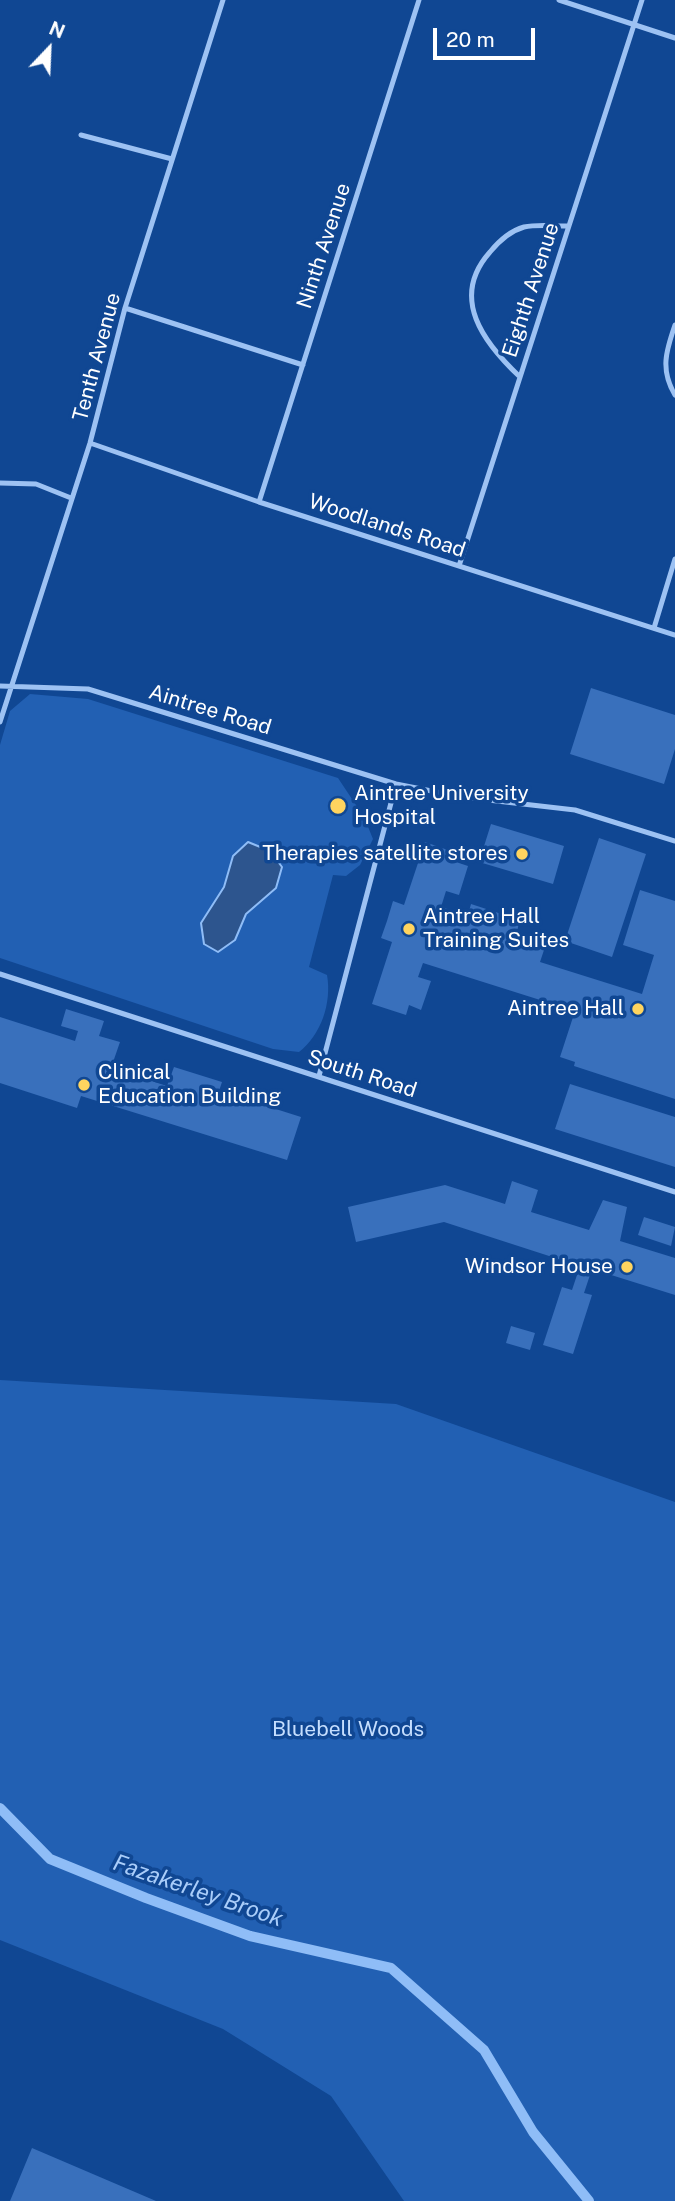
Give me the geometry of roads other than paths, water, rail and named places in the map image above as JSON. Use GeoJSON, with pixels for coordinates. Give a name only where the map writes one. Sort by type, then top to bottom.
{"type":"FeatureCollection","features":[{"type":"Feature","properties":{"kind":"lane","name":"Tenth Avenue"},"geometry":{"type":"LineString","coordinates":[[0,722],[90,443],[125,308],[223,0]]}},
{"type":"Feature","properties":{"kind":"lane","name":"Ninth Avenue"},"geometry":{"type":"LineString","coordinates":[[259,502],[419,0]]}},
{"type":"Feature","properties":{"kind":"lane"},"geometry":{"type":"LineString","coordinates":[[558,0],[675,38]]}},
{"type":"Feature","properties":{"kind":"lane","name":"Eighth Avenue"},"geometry":{"type":"LineString","coordinates":[[459,566],[642,0]]}},
{"type":"Feature","properties":{"kind":"lane"},"geometry":{"type":"LineString","coordinates":[[81,135],[172,159]]}},
{"type":"Feature","properties":{"kind":"lane"},"geometry":{"type":"LineString","coordinates":[[520,377],[493,351],[479,329],[471,305],[473,288],[483,260],[501,239],[525,227],[568,226]]}},
{"type":"Feature","properties":{"kind":"lane"},"geometry":{"type":"LineString","coordinates":[[125,308],[303,365]]}},
{"type":"Feature","properties":{"kind":"lane"},"geometry":{"type":"LineString","coordinates":[[675,325],[664,356],[667,382],[675,396]]}},
{"type":"Feature","properties":{"kind":"lane","name":"Woodlands Road"},"geometry":{"type":"LineString","coordinates":[[90,443],[259,502],[675,635]]}},
{"type":"Feature","properties":{"kind":"lane"},"geometry":{"type":"LineString","coordinates":[[0,483],[36,484],[71,498]]}},
{"type":"Feature","properties":{"kind":"lane"},"geometry":{"type":"LineString","coordinates":[[654,628],[675,559]]}},
{"type":"Feature","properties":{"kind":"lane","name":"Aintree Road"},"geometry":{"type":"LineString","coordinates":[[0,686],[88,689],[396,784],[463,797],[575,810],[675,841]]}},
{"type":"Feature","properties":{"kind":"lane"},"geometry":{"type":"LineString","coordinates":[[319,1076],[396,784]]}},
{"type":"Feature","properties":{"kind":"lane","name":"South Road"},"geometry":{"type":"LineString","coordinates":[[0,974],[675,1192]]}},
{"type":"Feature","properties":{"kind":"waterway","name":"Fazakerley Brook"},"geometry":{"type":"LineString","coordinates":[[0,1808],[50,1859],[250,1936],[391,1968],[484,2050],[533,2132],[589,2201]]}},
{"type":"Feature","properties":{"kind":"place","name":"Aintree University Hospital"},"geometry":{"type":"Point","coordinates":[338,806]}},
{"type":"Feature","properties":{"kind":"place","name":"Therapies satellite stores"},"geometry":{"type":"Point","coordinates":[522,854]}},
{"type":"Feature","properties":{"kind":"place","name":"Aintree Hall Training Suites"},"geometry":{"type":"Point","coordinates":[409,929]}},
{"type":"Feature","properties":{"kind":"place","name":"Aintree Hall"},"geometry":{"type":"Point","coordinates":[638,1009]}},
{"type":"Feature","properties":{"kind":"place","name":"Clinical Education Building"},"geometry":{"type":"Point","coordinates":[84,1085]}},
{"type":"Feature","properties":{"kind":"place","name":"Windsor House"},"geometry":{"type":"Point","coordinates":[627,1267]}},
{"type":"Feature","properties":{"kind":"park label","name":"Bluebell Woods"},"geometry":{"type":"Point","coordinates":[348,1730]}}]}
